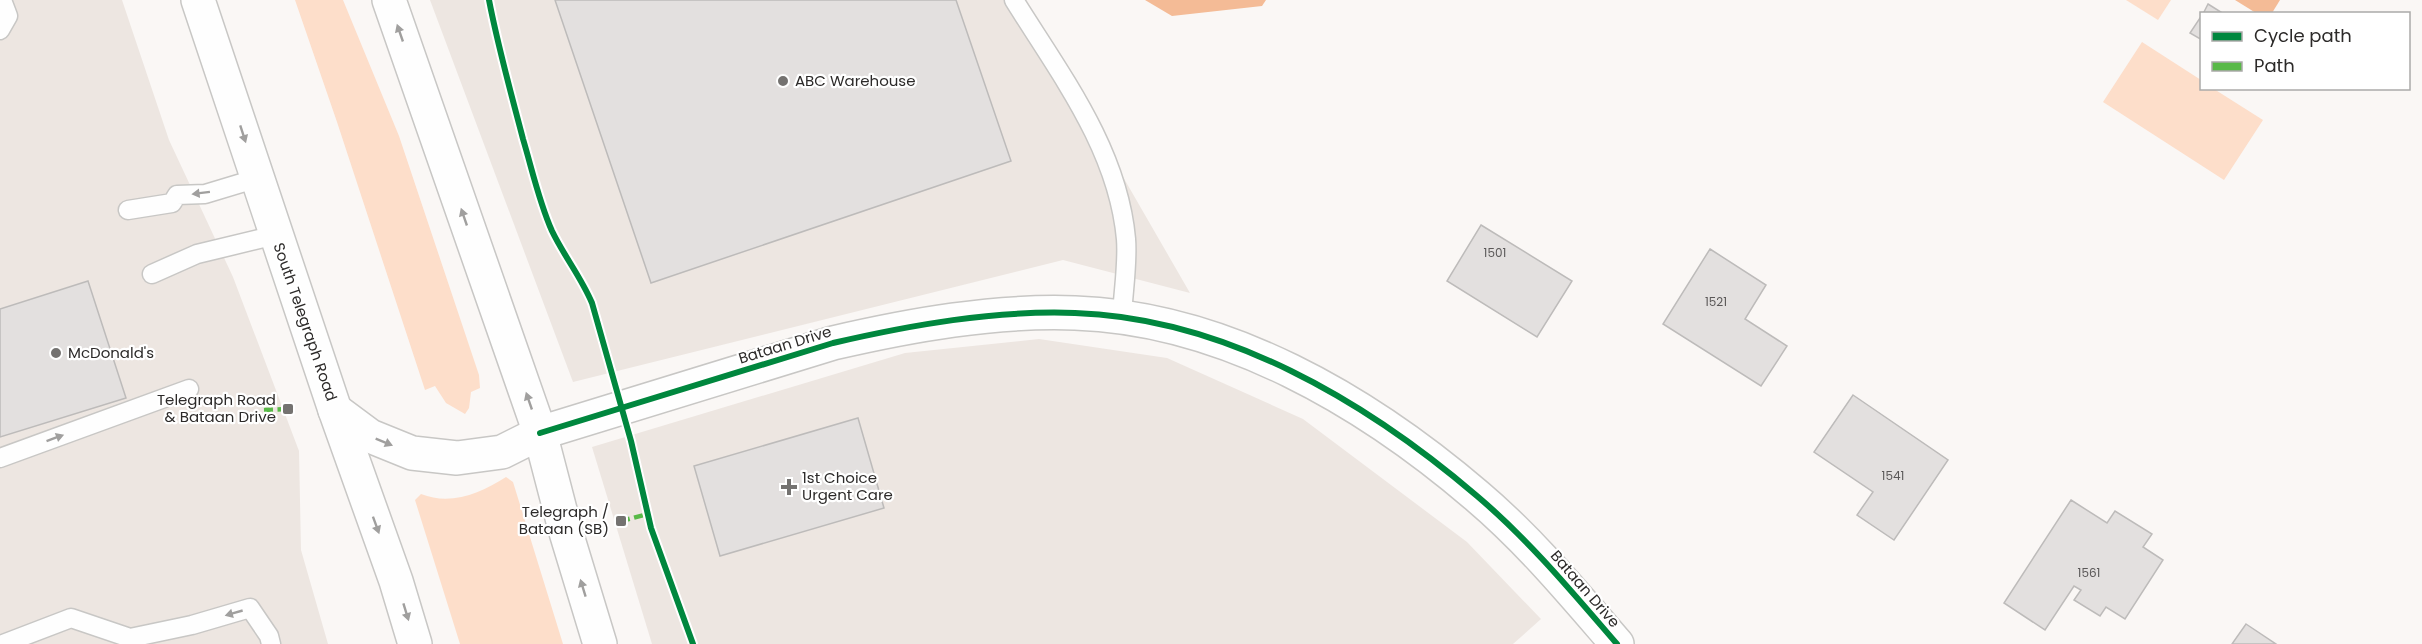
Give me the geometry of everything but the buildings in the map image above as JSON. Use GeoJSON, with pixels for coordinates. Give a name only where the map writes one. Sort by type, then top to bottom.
{"type":"FeatureCollection","features":[{"type":"Feature","properties":{"kind":"main road","name":"South Telegraph Road"},"geometry":{"type":"LineString","coordinates":[[198,0],[335,410],[396,581],[415,644]]}},
{"type":"Feature","properties":{"kind":"main road"},"geometry":{"type":"LineString","coordinates":[[389,0],[540,433],[565,529],[600,644]]}},
{"type":"Feature","properties":{"kind":"main road","name":"Bataan Drive"},"geometry":{"type":"LineString","coordinates":[[335,410],[370,436],[412,453],[457,458],[502,452],[540,433],[833,343],[871,334],[941,323],[1029,314],[1076,313],[1122,317],[1179,328],[1241,349],[1279,365],[1315,384],[1410,443],[1478,496],[1539,556],[1617,644]]}},
{"type":"Feature","properties":{"kind":"lane"},"geometry":{"type":"LineString","coordinates":[[0,30],[8,16],[2,0]]}},
{"type":"Feature","properties":{"kind":"lane"},"geometry":{"type":"LineString","coordinates":[[1014,0],[1092,126],[1113,177],[1126,239],[1122,317]]}},
{"type":"Feature","properties":{"kind":"lane"},"geometry":{"type":"LineString","coordinates":[[128,210],[172,203],[177,195],[205,194],[258,178]]}},
{"type":"Feature","properties":{"kind":"lane"},"geometry":{"type":"LineString","coordinates":[[152,274],[197,254],[276,235]]}},
{"type":"Feature","properties":{"kind":"lane"},"geometry":{"type":"LineString","coordinates":[[0,458],[189,389]]}},
{"type":"Feature","properties":{"kind":"lane"},"geometry":{"type":"LineString","coordinates":[[3,644],[29,639],[71,618],[130,638],[192,625],[249,608],[269,636],[271,644]]}},
{"type":"Feature","properties":{"kind":"shaded area"},"geometry":{"type":"Polygon","coordinates":[[[0,0],[122,0],[169,140],[233,277],[299,451],[301,550],[328,644],[0,644],[0,0]]]}},
{"type":"Feature","properties":{"kind":"shaded area"},"geometry":{"type":"Polygon","coordinates":[[[295,0],[343,0],[399,136],[479,375],[480,388],[471,392],[469,408],[465,414],[446,403],[435,386],[425,390],[295,0]]]}},
{"type":"Feature","properties":{"kind":"shaded area"},"geometry":{"type":"Polygon","coordinates":[[[430,0],[1021,0],[1190,293],[1063,260],[573,382],[430,0]]]}},
{"type":"Feature","properties":{"kind":"shaded area"},"geometry":{"type":"Polygon","coordinates":[[[1145,0],[1266,0],[1262,6],[1172,16],[1145,0]]]}},
{"type":"Feature","properties":{"kind":"shaded area"},"geometry":{"type":"Polygon","coordinates":[[[2126,0],[2171,0],[2158,20],[2126,0]]]}},
{"type":"Feature","properties":{"kind":"shaded area"},"geometry":{"type":"Polygon","coordinates":[[[2235,0],[2280,0],[2273,12],[2254,12],[2235,0]]]}},
{"type":"Feature","properties":{"kind":"shaded area"},"geometry":{"type":"Polygon","coordinates":[[[2142,42],[2200,79],[2200,90],[2216,90],[2263,120],[2224,180],[2103,102],[2142,42]]]}},
{"type":"Feature","properties":{"kind":"shaded area"},"geometry":{"type":"Polygon","coordinates":[[[1039,339],[1167,358],[1303,419],[1467,542],[1541,619],[1513,644],[652,644],[592,447],[905,353],[1039,339]]]}},
{"type":"Feature","properties":{"kind":"shaded area"},"geometry":{"type":"Polygon","coordinates":[[[506,477],[513,482],[563,644],[460,644],[415,500],[421,494],[443,499],[465,496],[476,493],[506,477]]]}},
{"type":"Feature","properties":{"kind":"marked path"},"geometry":{"type":"LineString","coordinates":[[264,410],[288,409]]}},
{"type":"Feature","properties":{"kind":"marked path"},"geometry":{"type":"LineString","coordinates":[[621,521],[648,514]]}},
{"type":"Feature","properties":{"kind":"cycle path"},"geometry":{"type":"LineString","coordinates":[[489,0],[496,35],[539,197],[552,231],[592,303],[631,441],[651,528],[693,644]]}},
{"type":"Feature","properties":{"kind":"cycle path"},"geometry":{"type":"LineString","coordinates":[[540,433],[833,343],[892,330],[983,316],[1014,314],[1075,313],[1131,318],[1185,330],[1239,348],[1291,371],[1341,398],[1388,428],[1434,461],[1496,513],[1550,567],[1617,644]]}},
{"type":"Feature","properties":{"kind":"place","name":"ABC Warehouse"},"geometry":{"type":"Point","coordinates":[783,81]}},
{"type":"Feature","properties":{"kind":"place","name":"McDonald's"},"geometry":{"type":"Point","coordinates":[56,353]}},
{"type":"Feature","properties":{"kind":"place","name":"Telegraph Road & Bataan Drive"},"geometry":{"type":"Point","coordinates":[288,409]}},
{"type":"Feature","properties":{"kind":"place","name":"1st Choice Urgent Care"},"geometry":{"type":"Point","coordinates":[789,487]}},
{"type":"Feature","properties":{"kind":"place","name":"Telegraph / Bataan (SB)"},"geometry":{"type":"Point","coordinates":[621,521]}}]}
